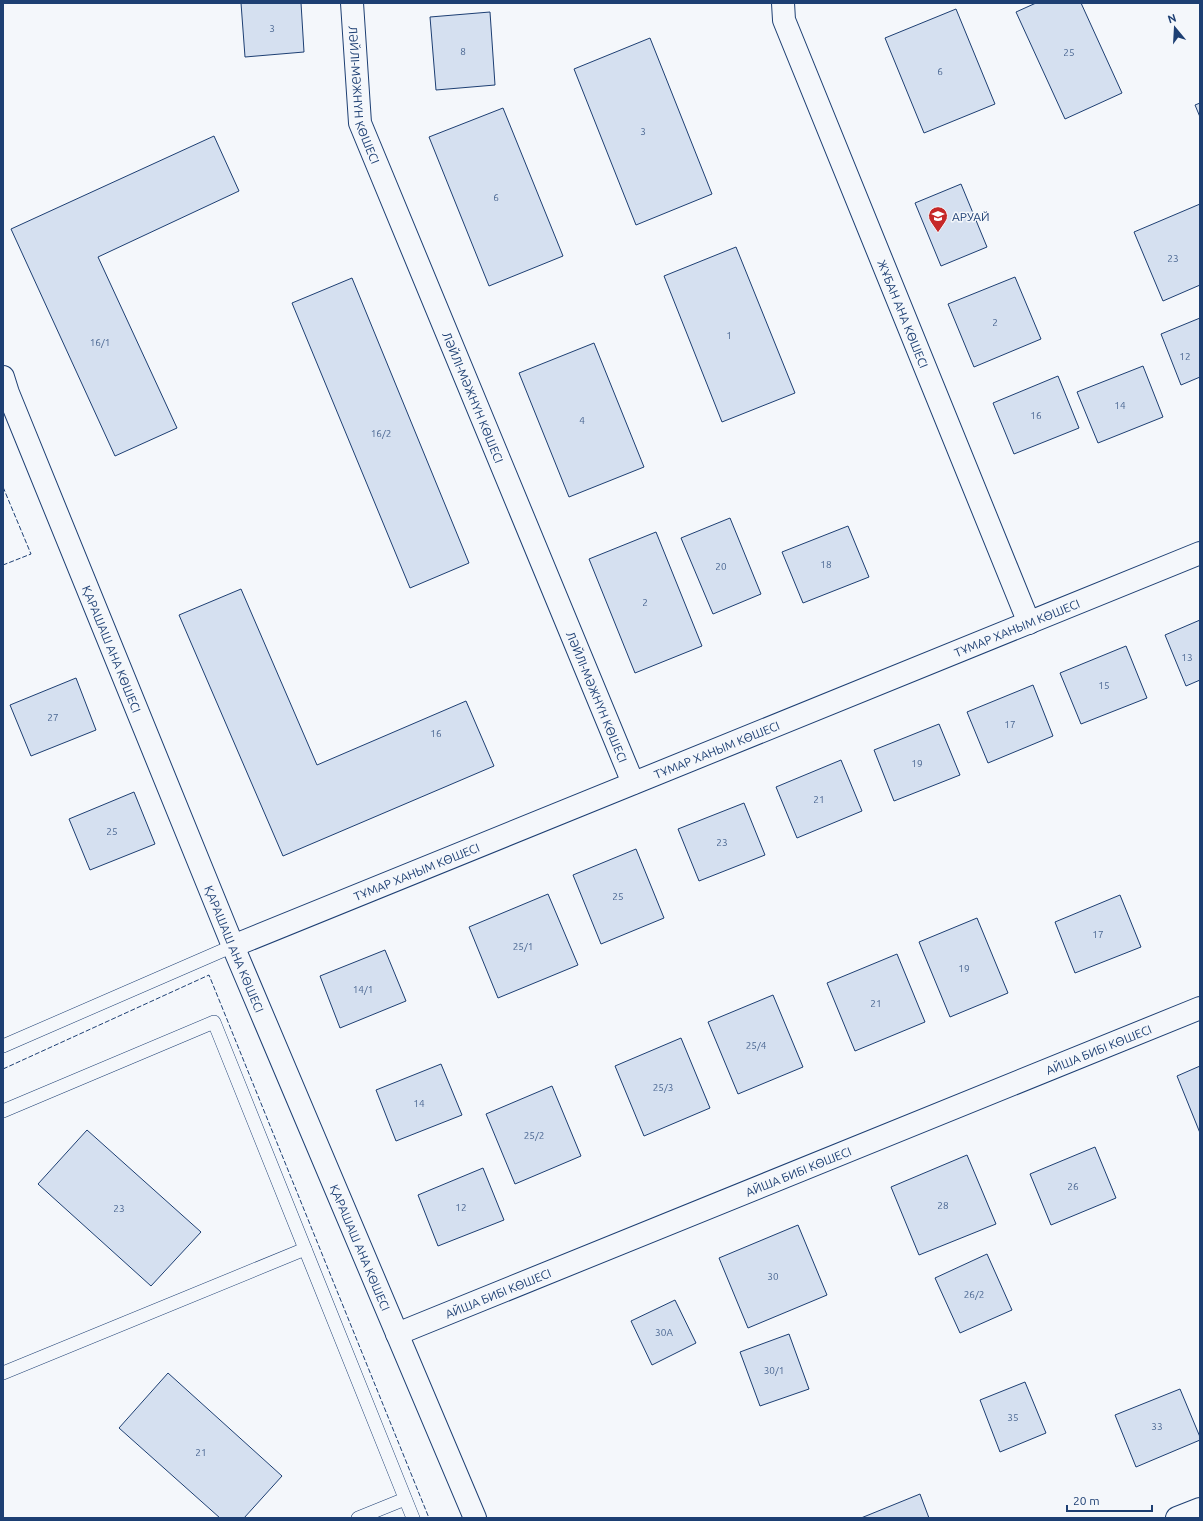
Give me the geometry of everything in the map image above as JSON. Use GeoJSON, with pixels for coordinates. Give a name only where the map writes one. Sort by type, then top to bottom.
{"type":"FeatureCollection","features":[{"type":"Feature","properties":{"kind":"street","name":"ЛӘЙЛІ-МӘЖНҮН КӨШЕСІ"},"geometry":{"type":"LineString","coordinates":[[352,3],[360,123],[633,783]]}},
{"type":"Feature","properties":{"kind":"street","name":"ЖҰБАН АНА КӨШЕСІ"},"geometry":{"type":"LineString","coordinates":[[783,3],[784,20],[1029,623]]}},
{"type":"Feature","properties":{"kind":"street","name":"ҚАРАШАШ АНА КӨШЕСІ"},"geometry":{"type":"LineString","coordinates":[[3,377],[8,393],[233,946],[475,1518]]}},
{"type":"Feature","properties":{"kind":"street","name":"ТҰМАР ХАНЫМ КӨШЕСІ"},"geometry":{"type":"LineString","coordinates":[[233,946],[1200,553]]}},
{"type":"Feature","properties":{"kind":"street","name":"АЙША БИБІ КӨШЕСІ"},"geometry":{"type":"LineString","coordinates":[[397,1334],[1200,1008]]}},
{"type":"Feature","properties":{"kind":"street"},"geometry":{"type":"LineString","coordinates":[[1177,1518],[1200,1509]]}},
{"type":"Feature","properties":{"kind":"lane"},"geometry":{"type":"LineString","coordinates":[[3,1046],[233,946]]}},
{"type":"Feature","properties":{"kind":"lane"},"geometry":{"type":"LineString","coordinates":[[3,1111],[214,1022],[413,1518]]}},
{"type":"Feature","properties":{"kind":"lane"},"geometry":{"type":"LineString","coordinates":[[3,1373],[305,1249]]}},
{"type":"Feature","properties":{"kind":"lane"},"geometry":{"type":"LineString","coordinates":[[358,1518],[405,1499]]}},
{"type":"Feature","properties":{"kind":"building"},"geometry":{"type":"Polygon","coordinates":[[[241,3],[301,3],[304,52],[245,57],[241,3]]]}},
{"type":"Feature","properties":{"kind":"building"},"geometry":{"type":"Polygon","coordinates":[[[1036,3],[1081,3],[1122,93],[1065,119],[1016,12],[1036,3]]]}},
{"type":"Feature","properties":{"kind":"building"},"geometry":{"type":"Polygon","coordinates":[[[956,9],[995,104],[924,133],[885,38],[956,9]]]}},
{"type":"Feature","properties":{"kind":"building"},"geometry":{"type":"Polygon","coordinates":[[[490,12],[495,85],[436,90],[430,17],[490,12]]]}},
{"type":"Feature","properties":{"kind":"building"},"geometry":{"type":"Polygon","coordinates":[[[650,38],[712,194],[636,225],[574,69],[650,38]]]}},
{"type":"Feature","properties":{"kind":"building"},"geometry":{"type":"Polygon","coordinates":[[[1200,103],[1200,117],[1195,105],[1200,103]]]}},
{"type":"Feature","properties":{"kind":"building"},"geometry":{"type":"Polygon","coordinates":[[[503,108],[563,256],[489,286],[429,137],[503,108]]]}},
{"type":"Feature","properties":{"kind":"building"},"geometry":{"type":"Polygon","coordinates":[[[214,136],[239,191],[98,257],[177,428],[115,456],[11,229],[214,136]]]}},
{"type":"Feature","properties":{"kind":"building"},"geometry":{"type":"Polygon","coordinates":[[[961,184],[987,247],[941,266],[915,203],[961,184]]]}},
{"type":"Feature","properties":{"kind":"building"},"geometry":{"type":"Polygon","coordinates":[[[1200,204],[1200,285],[1163,301],[1134,232],[1200,204]]]}},
{"type":"Feature","properties":{"kind":"building"},"geometry":{"type":"Polygon","coordinates":[[[736,247],[795,393],[722,422],[664,276],[736,247]]]}},
{"type":"Feature","properties":{"kind":"building"},"geometry":{"type":"Polygon","coordinates":[[[1015,277],[1041,339],[974,367],[948,304],[1015,277]]]}},
{"type":"Feature","properties":{"kind":"building"},"geometry":{"type":"Polygon","coordinates":[[[352,278],[469,563],[410,588],[292,303],[352,278]]]}},
{"type":"Feature","properties":{"kind":"building"},"geometry":{"type":"Polygon","coordinates":[[[1200,318],[1200,377],[1181,385],[1161,334],[1200,318]]]}},
{"type":"Feature","properties":{"kind":"building"},"geometry":{"type":"Polygon","coordinates":[[[594,343],[644,467],[569,497],[519,373],[594,343]]]}},
{"type":"Feature","properties":{"kind":"building"},"geometry":{"type":"Polygon","coordinates":[[[1143,366],[1163,417],[1098,443],[1077,392],[1143,366]]]}},
{"type":"Feature","properties":{"kind":"building"},"geometry":{"type":"Polygon","coordinates":[[[1058,376],[1079,428],[1014,454],[993,403],[1058,376]]]}},
{"type":"Feature","properties":{"kind":"building"},"geometry":{"type":"Polygon","coordinates":[[[730,518],[761,594],[713,614],[681,538],[730,518]]]}},
{"type":"Feature","properties":{"kind":"building"},"geometry":{"type":"Polygon","coordinates":[[[848,526],[869,577],[803,603],[782,552],[848,526]]]}},
{"type":"Feature","properties":{"kind":"building"},"geometry":{"type":"Polygon","coordinates":[[[656,532],[702,646],[635,673],[589,559],[656,532]]]}},
{"type":"Feature","properties":{"kind":"building"},"geometry":{"type":"Polygon","coordinates":[[[241,589],[317,765],[466,701],[494,766],[283,856],[179,615],[241,589]]]}},
{"type":"Feature","properties":{"kind":"building"},"geometry":{"type":"Polygon","coordinates":[[[1200,620],[1200,680],[1186,686],[1165,635],[1200,620]]]}},
{"type":"Feature","properties":{"kind":"building"},"geometry":{"type":"Polygon","coordinates":[[[1126,646],[1147,698],[1081,724],[1060,673],[1126,646]]]}},
{"type":"Feature","properties":{"kind":"building"},"geometry":{"type":"Polygon","coordinates":[[[76,678],[96,730],[31,756],[10,705],[76,678]]]}},
{"type":"Feature","properties":{"kind":"building"},"geometry":{"type":"Polygon","coordinates":[[[1033,685],[1053,736],[988,763],[967,712],[1033,685]]]}},
{"type":"Feature","properties":{"kind":"building"},"geometry":{"type":"Polygon","coordinates":[[[939,724],[960,775],[894,801],[874,750],[939,724]]]}},
{"type":"Feature","properties":{"kind":"building"},"geometry":{"type":"Polygon","coordinates":[[[841,760],[862,811],[797,838],[776,787],[841,760]]]}},
{"type":"Feature","properties":{"kind":"building"},"geometry":{"type":"Polygon","coordinates":[[[134,792],[155,844],[90,870],[69,819],[134,792]]]}},
{"type":"Feature","properties":{"kind":"building"},"geometry":{"type":"Polygon","coordinates":[[[744,803],[765,855],[699,881],[678,829],[744,803]]]}},
{"type":"Feature","properties":{"kind":"building"},"geometry":{"type":"Polygon","coordinates":[[[636,849],[664,918],[601,944],[573,875],[636,849]]]}},
{"type":"Feature","properties":{"kind":"building"},"geometry":{"type":"Polygon","coordinates":[[[548,894],[578,965],[498,998],[469,927],[548,894]]]}},
{"type":"Feature","properties":{"kind":"building"},"geometry":{"type":"Polygon","coordinates":[[[1120,895],[1141,947],[1075,973],[1055,922],[1120,895]]]}},
{"type":"Feature","properties":{"kind":"building"},"geometry":{"type":"Polygon","coordinates":[[[977,918],[1008,993],[950,1017],[919,942],[977,918]]]}},
{"type":"Feature","properties":{"kind":"building"},"geometry":{"type":"Polygon","coordinates":[[[385,950],[406,1001],[340,1028],[320,976],[385,950]]]}},
{"type":"Feature","properties":{"kind":"building"},"geometry":{"type":"Polygon","coordinates":[[[897,954],[925,1022],[855,1051],[827,983],[897,954]]]}},
{"type":"Feature","properties":{"kind":"building"},"geometry":{"type":"Polygon","coordinates":[[[773,995],[803,1067],[738,1094],[708,1022],[773,995]]]}},
{"type":"Feature","properties":{"kind":"building"},"geometry":{"type":"Polygon","coordinates":[[[681,1038],[710,1108],[644,1136],[615,1066],[681,1038]]]}},
{"type":"Feature","properties":{"kind":"building"},"geometry":{"type":"Polygon","coordinates":[[[441,1064],[462,1115],[396,1141],[376,1090],[441,1064]]]}},
{"type":"Feature","properties":{"kind":"building"},"geometry":{"type":"Polygon","coordinates":[[[1200,1066],[1200,1133],[1177,1076],[1200,1066]]]}},
{"type":"Feature","properties":{"kind":"building"},"geometry":{"type":"Polygon","coordinates":[[[552,1086],[581,1156],[515,1184],[486,1114],[552,1086]]]}},
{"type":"Feature","properties":{"kind":"building"},"geometry":{"type":"Polygon","coordinates":[[[87,1130],[201,1232],[151,1286],[38,1184],[87,1130]]]}},
{"type":"Feature","properties":{"kind":"building"},"geometry":{"type":"Polygon","coordinates":[[[1095,1147],[1116,1198],[1051,1225],[1030,1174],[1095,1147]]]}},
{"type":"Feature","properties":{"kind":"building"},"geometry":{"type":"Polygon","coordinates":[[[967,1155],[996,1224],[919,1255],[891,1187],[967,1155]]]}},
{"type":"Feature","properties":{"kind":"building"},"geometry":{"type":"Polygon","coordinates":[[[483,1168],[504,1220],[438,1246],[418,1195],[483,1168]]]}},
{"type":"Feature","properties":{"kind":"building"},"geometry":{"type":"Polygon","coordinates":[[[798,1225],[827,1295],[748,1328],[719,1258],[798,1225]]]}},
{"type":"Feature","properties":{"kind":"building"},"geometry":{"type":"Polygon","coordinates":[[[987,1254],[1012,1310],[960,1333],[935,1278],[987,1254]]]}},
{"type":"Feature","properties":{"kind":"building"},"geometry":{"type":"Polygon","coordinates":[[[675,1300],[696,1343],[652,1365],[631,1321],[675,1300]]]}},
{"type":"Feature","properties":{"kind":"building"},"geometry":{"type":"Polygon","coordinates":[[[789,1334],[809,1389],[760,1406],[740,1352],[789,1334]]]}},
{"type":"Feature","properties":{"kind":"building"},"geometry":{"type":"Polygon","coordinates":[[[168,1373],[282,1476],[244,1518],[220,1518],[119,1428],[168,1373]]]}},
{"type":"Feature","properties":{"kind":"building"},"geometry":{"type":"Polygon","coordinates":[[[1025,1382],[1046,1433],[1000,1452],[980,1400],[1025,1382]]]}},
{"type":"Feature","properties":{"kind":"building"},"geometry":{"type":"Polygon","coordinates":[[[1180,1389],[1200,1440],[1136,1467],[1115,1415],[1180,1389]]]}},
{"type":"Feature","properties":{"kind":"building"},"geometry":{"type":"Polygon","coordinates":[[[920,1494],[929,1518],[861,1518],[920,1494]]]}},
{"type":"Feature","properties":{"kind":"fence"},"geometry":{"type":"LineString","coordinates":[[3,487],[31,554],[3,565]]}},
{"type":"Feature","properties":{"kind":"fence"},"geometry":{"type":"LineString","coordinates":[[3,1069],[209,975],[429,1518]]}},
{"type":"Feature","properties":{"kind":"place","name":"АРУАЙ"},"geometry":{"type":"Point","coordinates":[938,233]}}]}
